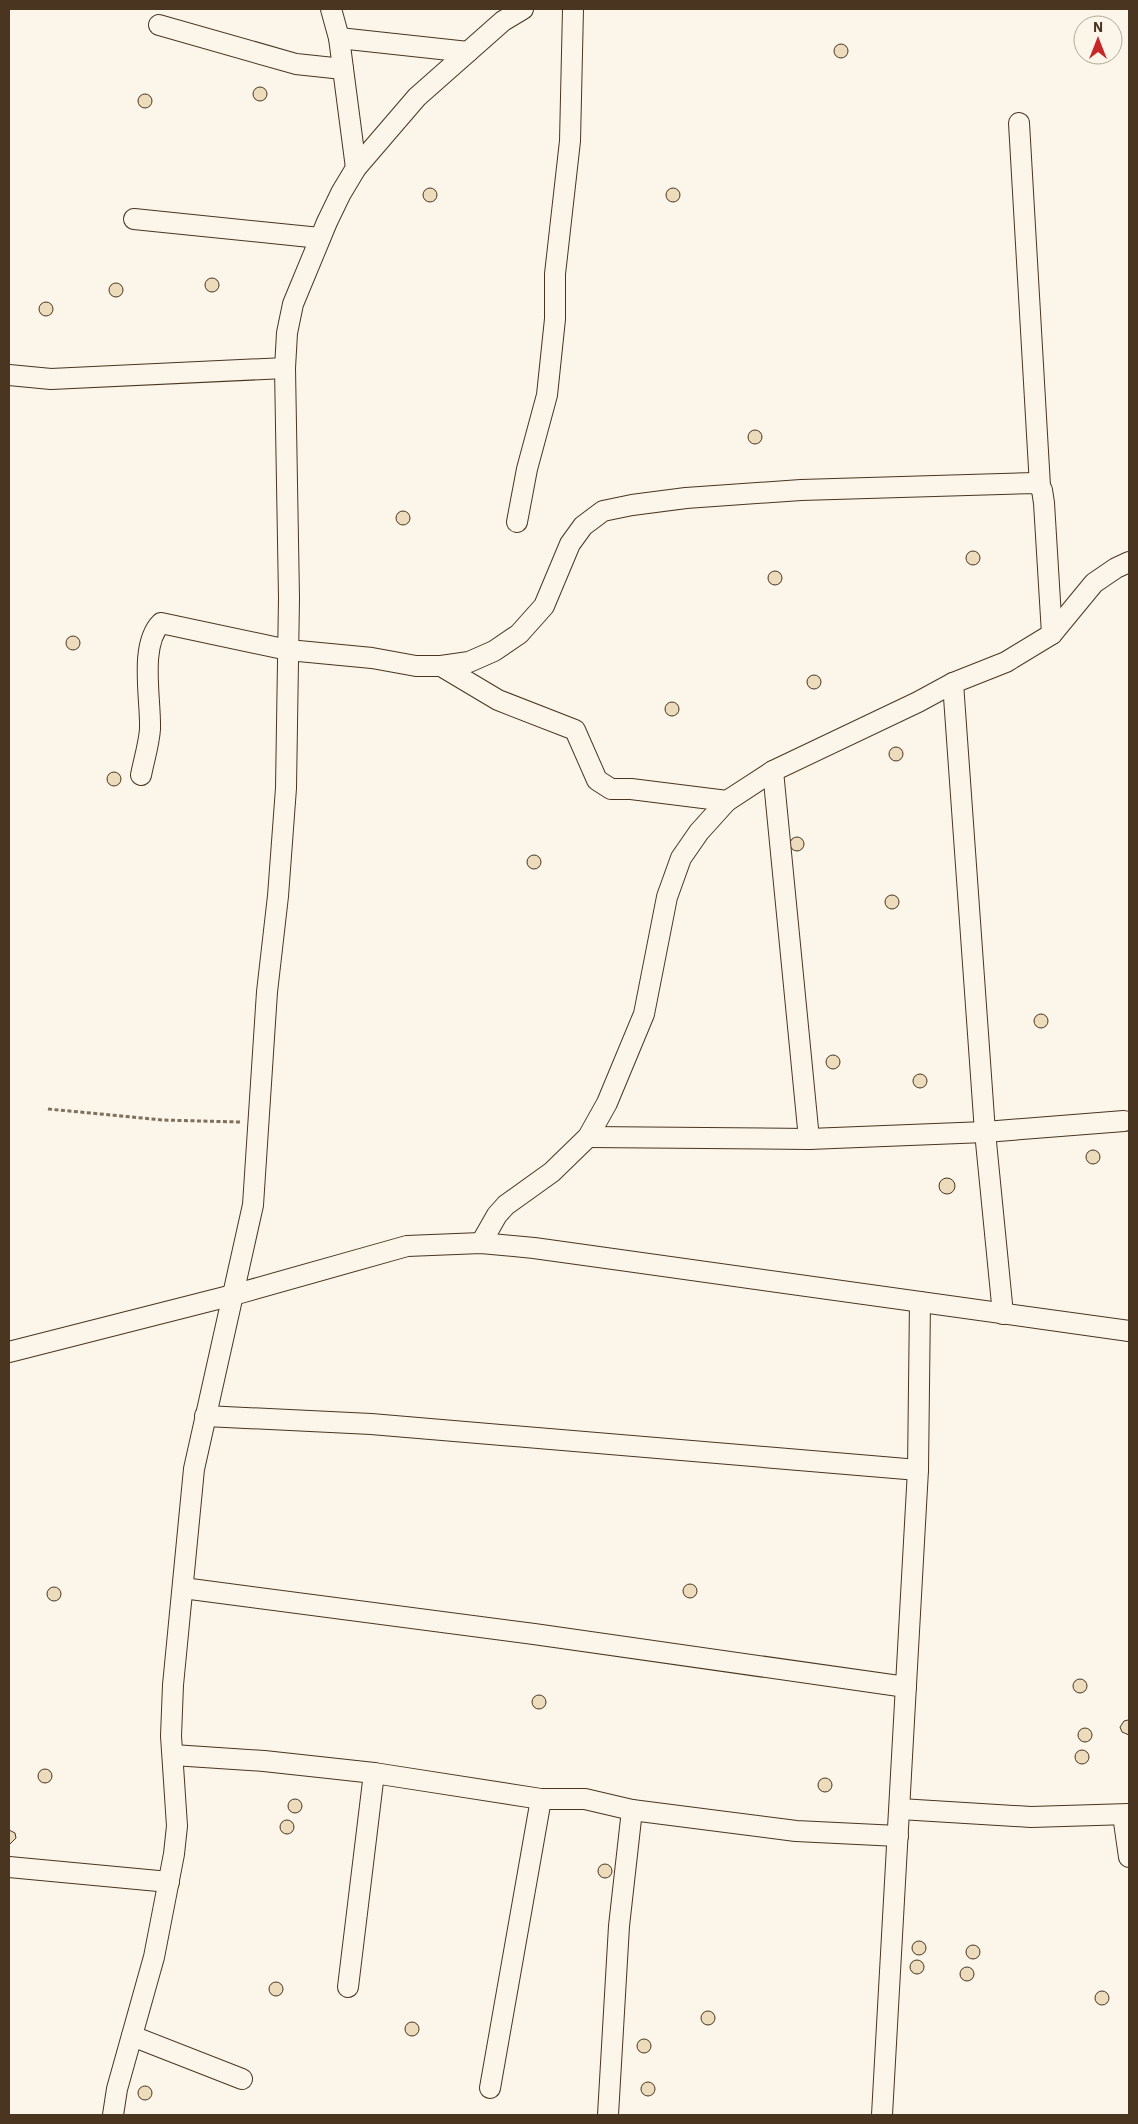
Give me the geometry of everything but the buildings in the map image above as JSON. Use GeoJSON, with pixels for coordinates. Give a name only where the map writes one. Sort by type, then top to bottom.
{"type":"FeatureCollection","features":[{"type":"Feature","properties":{"kind":"street"},"geometry":{"type":"LineString","coordinates":[[331,9],[339,38],[356,168]]}},
{"type":"Feature","properties":{"kind":"street"},"geometry":{"type":"LineString","coordinates":[[113,2115],[118,2089],[154,1957],[169,1882],[177,1826],[171,1736],[173,1685],[194,1469],[253,1205],[267,992],[278,896],[286,788],[288,650],[285,368],[287,334],[293,304],[320,238],[340,193],[356,168],[417,97],[503,21],[523,9]]}},
{"type":"Feature","properties":{"kind":"street"},"geometry":{"type":"LineString","coordinates":[[517,522],[527,469],[547,395],[555,319],[555,274],[570,141],[573,9]]}},
{"type":"Feature","properties":{"kind":"street"},"geometry":{"type":"LineString","coordinates":[[160,26],[296,64],[343,68]]}},
{"type":"Feature","properties":{"kind":"street"},"geometry":{"type":"LineString","coordinates":[[339,38],[468,52]]}},
{"type":"Feature","properties":{"kind":"street"},"geometry":{"type":"LineString","coordinates":[[1019,123],[1040,486],[1044,503],[1052,634]]}},
{"type":"Feature","properties":{"kind":"street"},"geometry":{"type":"LineString","coordinates":[[134,219],[320,238]]}},
{"type":"Feature","properties":{"kind":"street"},"geometry":{"type":"LineString","coordinates":[[9,375],[50,379],[285,368]]}},
{"type":"Feature","properties":{"kind":"street"},"geometry":{"type":"LineString","coordinates":[[141,775],[150,730],[148,650],[154,630],[161,623],[288,650],[372,658],[416,666],[441,666],[469,662],[494,650],[519,634],[544,606],[570,544],[583,526],[603,511],[686,498],[801,490],[1029,483],[1036,483],[1040,486]]}},
{"type":"Feature","properties":{"kind":"street"},"geometry":{"type":"LineString","coordinates":[[481,1243],[497,1215],[506,1205],[552,1172],[588,1137],[607,1103],[644,1014],[667,897],[681,858],[699,832],[727,801],[773,771],[918,702],[953,683],[1006,662],[1052,634],[1094,583],[1116,568],[1129,562]]}},
{"type":"Feature","properties":{"kind":"street"},"geometry":{"type":"LineString","coordinates":[[441,666],[498,700],[574,730],[597,780],[611,788],[630,788],[727,801]]}},
{"type":"Feature","properties":{"kind":"street"},"geometry":{"type":"LineString","coordinates":[[953,683],[985,1132],[1003,1314]]}},
{"type":"Feature","properties":{"kind":"street"},"geometry":{"type":"LineString","coordinates":[[773,771],[809,1139]]}},
{"type":"Feature","properties":{"kind":"street"},"geometry":{"type":"LineString","coordinates":[[588,1137],[809,1139],[985,1132],[1124,1121]]}},
{"type":"Feature","properties":{"kind":"street"},"geometry":{"type":"LineString","coordinates":[[9,1352],[233,1295],[407,1246],[481,1243],[534,1248],[1129,1332]]}},
{"type":"Feature","properties":{"kind":"street"},"geometry":{"type":"LineString","coordinates":[[882,2115],[918,1470],[920,1302]]}},
{"type":"Feature","properties":{"kind":"street"},"geometry":{"type":"LineString","coordinates":[[205,1416],[371,1424],[918,1470]]}},
{"type":"Feature","properties":{"kind":"street"},"geometry":{"type":"LineString","coordinates":[[183,1588],[534,1634],[906,1687]]}},
{"type":"Feature","properties":{"kind":"street"},"geometry":{"type":"LineString","coordinates":[[173,1755],[264,1761],[374,1773],[541,1800],[585,1799],[632,1810],[796,1831],[898,1836]]}},
{"type":"Feature","properties":{"kind":"street"},"geometry":{"type":"LineString","coordinates":[[348,1987],[374,1773]]}},
{"type":"Feature","properties":{"kind":"street"},"geometry":{"type":"LineString","coordinates":[[490,2088],[541,1800]]}},
{"type":"Feature","properties":{"kind":"street"},"geometry":{"type":"LineString","coordinates":[[900,1809],[1031,1817],[1126,1815],[1129,1857]]}},
{"type":"Feature","properties":{"kind":"street"},"geometry":{"type":"LineString","coordinates":[[608,2115],[619,1926],[632,1810]]}},
{"type":"Feature","properties":{"kind":"street"},"geometry":{"type":"LineString","coordinates":[[9,1867],[169,1882]]}},
{"type":"Feature","properties":{"kind":"street"},"geometry":{"type":"LineString","coordinates":[[132,2036],[242,2079]]}},
{"type":"Feature","properties":{"kind":"path"},"geometry":{"type":"LineString","coordinates":[[48,1109],[163,1120],[259,1123]]}}]}
